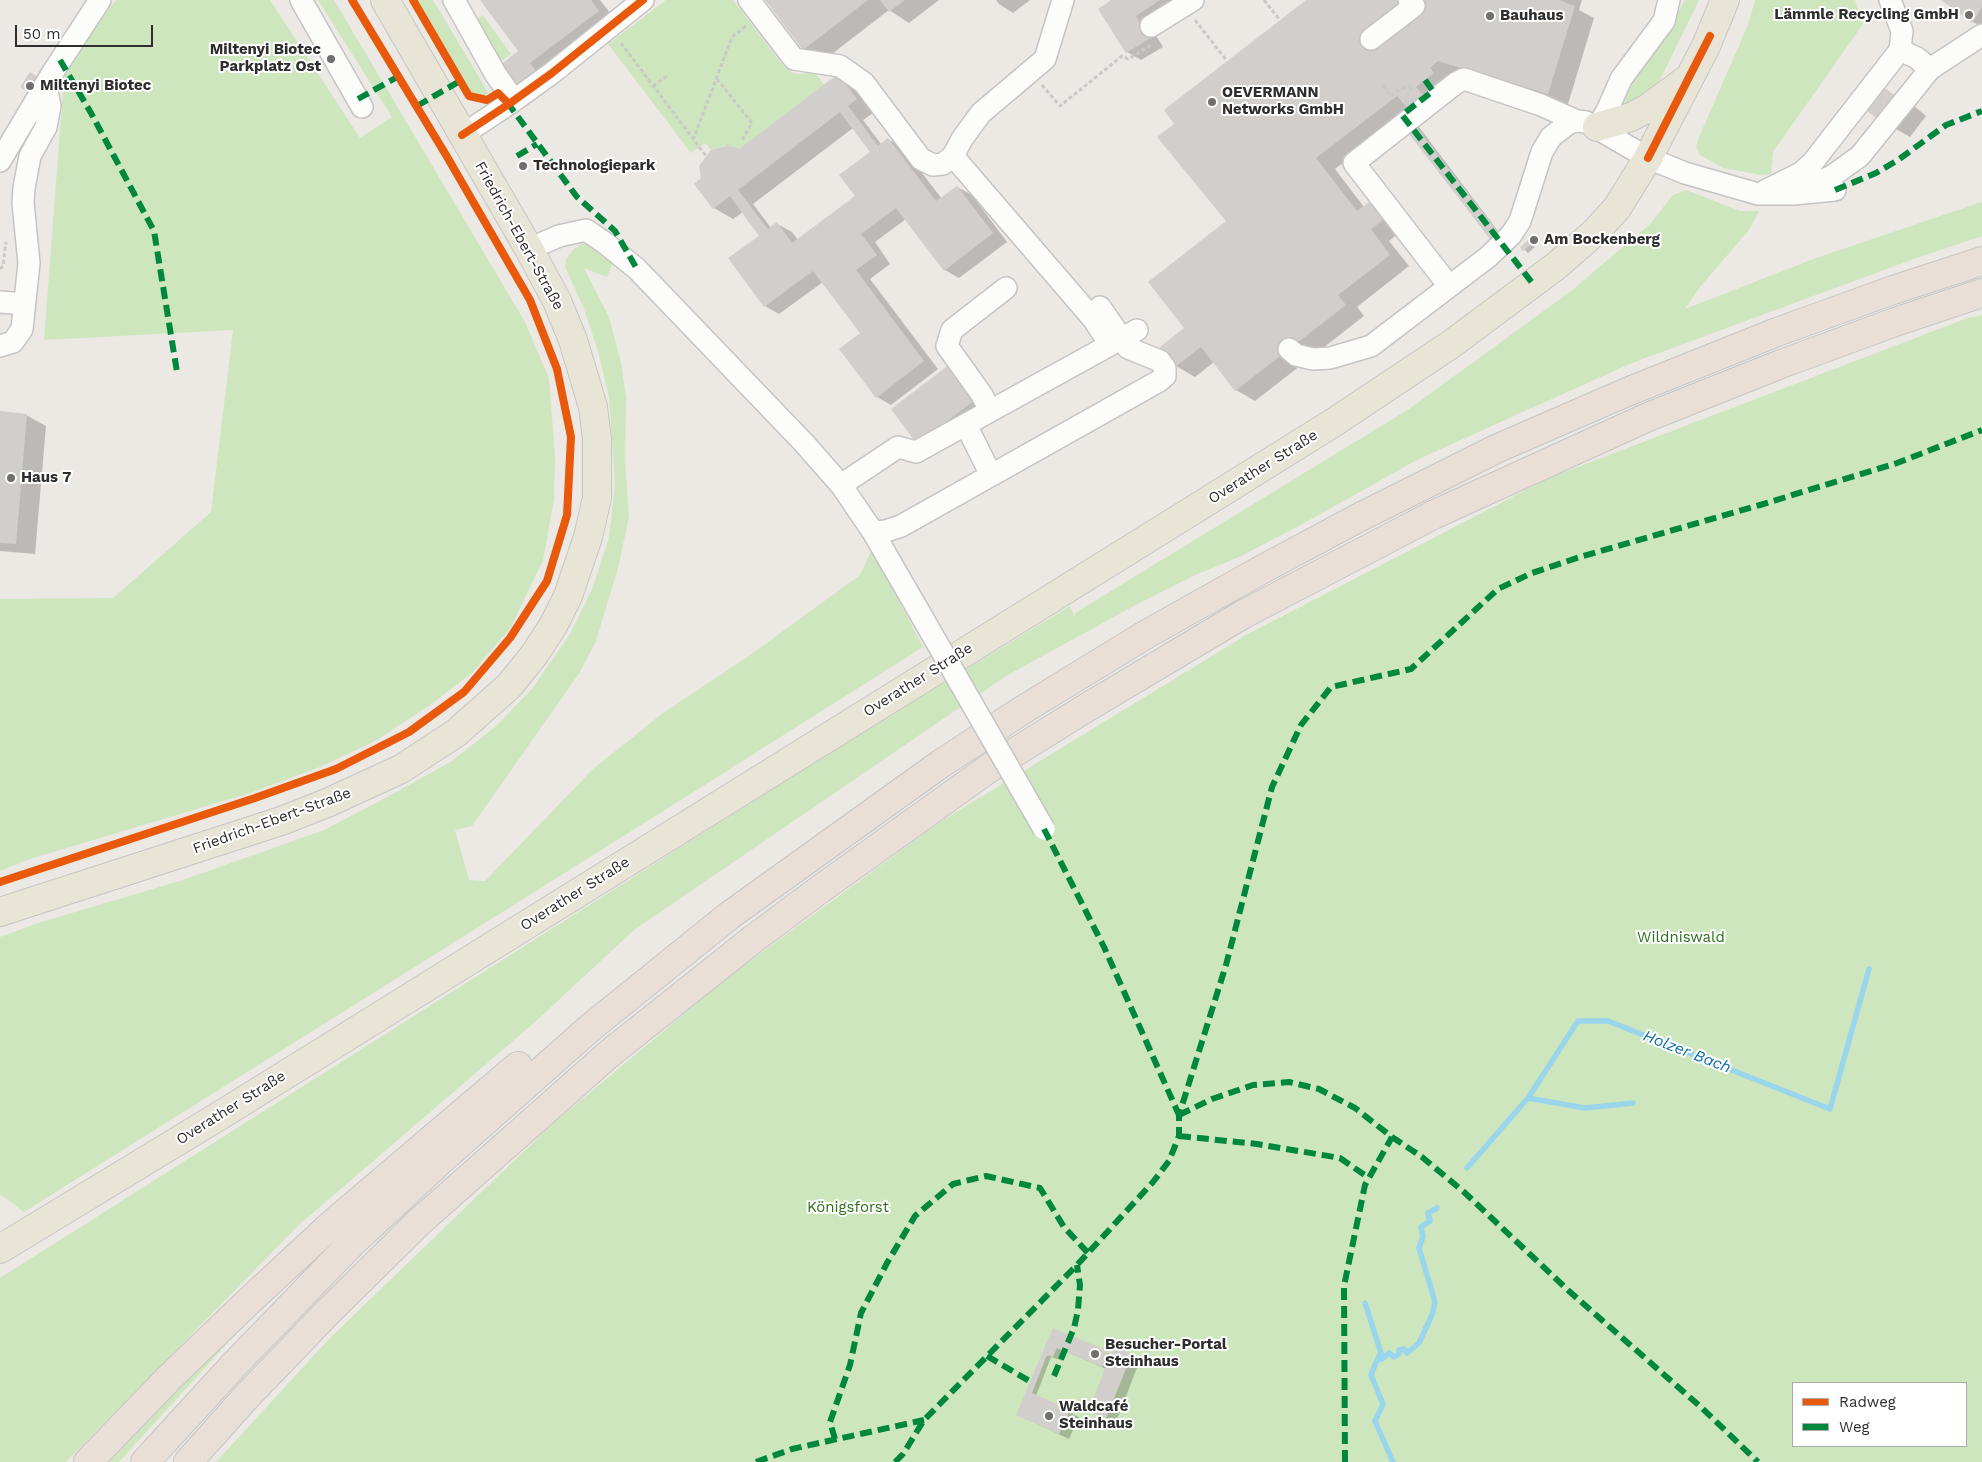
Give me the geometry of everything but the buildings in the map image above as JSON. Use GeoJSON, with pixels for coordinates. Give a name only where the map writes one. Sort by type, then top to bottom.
{"type":"FeatureCollection","features":[{"type":"Feature","properties":{"kind":"highway"},"geometry":{"type":"LineString","coordinates":[[145,1462],[239,1359],[403,1194],[584,1032],[730,914],[939,765],[1021,711],[1145,634],[1360,517],[1496,449],[1627,392],[1777,332],[1893,290],[1982,261]]}},
{"type":"Feature","properties":{"kind":"highway"},"geometry":{"type":"LineString","coordinates":[[188,1462],[248,1395],[327,1313],[418,1224],[610,1053],[797,906],[988,770],[1102,698],[1242,615],[1433,515],[1666,410],[1816,351],[1982,293]]}},
{"type":"Feature","properties":{"kind":"highway"},"geometry":{"type":"LineString","coordinates":[[88,1462],[170,1377],[256,1295],[331,1225],[465,1110],[628,978],[730,914]]}},
{"type":"Feature","properties":{"kind":"main road","name":"Friedrich-Ebert-Straße"},"geometry":{"type":"LineString","coordinates":[[0,912],[281,821],[401,769],[456,733],[508,686],[534,655],[553,626],[568,596],[588,537],[596,498],[597,439],[592,407],[573,340],[557,301],[529,248],[384,0]]}},
{"type":"Feature","properties":{"kind":"main road","name":"Overather Straße"},"geometry":{"type":"LineString","coordinates":[[0,1249],[241,1102],[1211,499],[1404,377],[1518,295],[1573,252],[1617,208],[1648,158],[1691,76],[1725,0]]}},
{"type":"Feature","properties":{"kind":"main road"},"geometry":{"type":"LineString","coordinates":[[1587,124],[1631,117],[1648,108],[1691,76]]}},
{"type":"Feature","properties":{"kind":"street"},"geometry":{"type":"LineString","coordinates":[[0,160],[60,60],[100,0]]}},
{"type":"Feature","properties":{"kind":"street"},"geometry":{"type":"LineString","coordinates":[[301,0],[362,107]]}},
{"type":"Feature","properties":{"kind":"street"},"geometry":{"type":"LineString","coordinates":[[454,0],[496,75],[514,100]]}},
{"type":"Feature","properties":{"kind":"street"},"geometry":{"type":"LineString","coordinates":[[462,135],[514,100],[586,47],[642,0]]}},
{"type":"Feature","properties":{"kind":"street"},"geometry":{"type":"LineString","coordinates":[[749,0],[794,59],[840,66],[864,83],[922,159],[933,165],[943,164],[953,156],[962,139],[981,114],[1045,59],[1063,0]]}},
{"type":"Feature","properties":{"kind":"street"},"geometry":{"type":"LineString","coordinates":[[1371,39],[1414,6],[1409,0]]}},
{"type":"Feature","properties":{"kind":"street"},"geometry":{"type":"LineString","coordinates":[[1289,348],[1296,355],[1313,359],[1330,358],[1371,346],[1488,257],[1511,235],[1520,221],[1542,152],[1550,137],[1562,127],[1587,124],[1607,111],[1621,79],[1664,20],[1669,0]]}},
{"type":"Feature","properties":{"kind":"street"},"geometry":{"type":"LineString","coordinates":[[1758,194],[1801,173],[1813,162],[1900,50],[1902,30],[1890,0]]}},
{"type":"Feature","properties":{"kind":"street"},"geometry":{"type":"LineString","coordinates":[[1151,26],[1188,3]]}},
{"type":"Feature","properties":{"kind":"street"},"geometry":{"type":"LineString","coordinates":[[1793,194],[1832,176],[1860,156],[1930,69],[1982,35]]}},
{"type":"Feature","properties":{"kind":"street"},"geometry":{"type":"LineString","coordinates":[[1900,50],[1917,58],[1930,69]]}},
{"type":"Feature","properties":{"kind":"street"},"geometry":{"type":"LineString","coordinates":[[1449,286],[1354,163],[1456,82],[1464,79],[1541,105],[1587,124],[1648,158],[1685,173],[1758,194],[1793,194],[1835,190]]}},
{"type":"Feature","properties":{"kind":"street"},"geometry":{"type":"LineString","coordinates":[[0,346],[13,342],[19,336],[22,329],[29,263],[24,188],[30,156],[46,127],[50,106],[46,86]]}},
{"type":"Feature","properties":{"kind":"street"},"geometry":{"type":"LineString","coordinates":[[953,156],[1094,320],[1123,338]]}},
{"type":"Feature","properties":{"kind":"street"},"geometry":{"type":"LineString","coordinates":[[529,248],[559,236],[586,230],[605,242],[643,276],[804,442],[840,485],[873,532],[1044,829]]}},
{"type":"Feature","properties":{"kind":"street"},"geometry":{"type":"LineString","coordinates":[[990,411],[982,395],[947,346],[952,330],[1006,288]]}},
{"type":"Feature","properties":{"kind":"street"},"geometry":{"type":"LineString","coordinates":[[0,302],[24,304]]}},
{"type":"Feature","properties":{"kind":"street"},"geometry":{"type":"LineString","coordinates":[[873,532],[886,531],[901,526],[1160,381],[1165,376],[1165,368],[1160,361],[1128,348],[1123,338],[1100,307]]}},
{"type":"Feature","properties":{"kind":"street"},"geometry":{"type":"LineString","coordinates":[[840,485],[898,447],[916,452],[1123,338]]}},
{"type":"Feature","properties":{"kind":"street"},"geometry":{"type":"LineString","coordinates":[[966,425],[991,475]]}},
{"type":"Feature","properties":{"kind":"path"},"geometry":{"type":"LineString","coordinates":[[1264,0],[1280,20]]}},
{"type":"Feature","properties":{"kind":"path"},"geometry":{"type":"LineString","coordinates":[[1188,3],[1227,61]]}},
{"type":"Feature","properties":{"kind":"path"},"geometry":{"type":"LineString","coordinates":[[1030,72],[1060,106],[1122,56],[1128,59],[1153,44],[1151,26]]}},
{"type":"Feature","properties":{"kind":"path"},"geometry":{"type":"LineString","coordinates":[[608,27],[706,156]]}},
{"type":"Feature","properties":{"kind":"path"},"geometry":{"type":"LineString","coordinates":[[693,140],[732,37],[742,30]]}},
{"type":"Feature","properties":{"kind":"path"},"geometry":{"type":"LineString","coordinates":[[653,86],[667,76]]}},
{"type":"Feature","properties":{"kind":"path"},"geometry":{"type":"LineString","coordinates":[[717,79],[752,123],[742,140]]}},
{"type":"Feature","properties":{"kind":"path"},"geometry":{"type":"LineString","coordinates":[[1383,86],[1391,96],[1400,89]]}},
{"type":"Feature","properties":{"kind":"green space"},"geometry":{"type":"Polygon","coordinates":[[[116,0],[270,0],[360,138],[392,117],[318,0],[334,0],[525,322],[549,378],[555,457],[554,499],[543,560],[511,627],[473,672],[430,705],[377,740],[320,767],[250,793],[30,859],[0,871],[0,599],[113,598],[211,512],[233,330],[44,340],[64,77],[99,22],[116,0]]]}},
{"type":"Feature","properties":{"kind":"green space"},"geometry":{"type":"Polygon","coordinates":[[[416,0],[433,0],[489,94],[479,97],[469,91],[416,0]]]}},
{"type":"Feature","properties":{"kind":"green space"},"geometry":{"type":"Polygon","coordinates":[[[666,0],[733,0],[784,67],[798,74],[803,74],[812,69],[824,85],[739,149],[727,145],[711,150],[705,143],[691,153],[608,44],[666,0]]]}},
{"type":"Feature","properties":{"kind":"green space"},"geometry":{"type":"Polygon","coordinates":[[[1685,0],[1699,0],[1661,78],[1647,97],[1624,107],[1627,92],[1659,45],[1685,0]]]}},
{"type":"Feature","properties":{"kind":"green space"},"geometry":{"type":"Polygon","coordinates":[[[1755,0],[1855,0],[1863,24],[1773,152],[1771,174],[1762,175],[1723,168],[1700,155],[1696,147],[1748,25],[1755,0]]]}},
{"type":"Feature","properties":{"kind":"green space"},"geometry":{"type":"Polygon","coordinates":[[[483,15],[511,54],[501,61],[477,19],[483,15]]]}},
{"type":"Feature","properties":{"kind":"green space"},"geometry":{"type":"Polygon","coordinates":[[[1686,190],[1740,211],[1759,211],[1749,230],[1700,287],[1685,309],[1816,258],[1982,202],[1982,236],[1911,260],[1632,363],[1516,415],[1417,460],[1299,526],[1239,557],[1193,576],[1134,606],[1006,676],[634,930],[535,1022],[300,1224],[66,1462],[0,1462],[0,1278],[842,745],[1070,606],[1075,617],[1075,613],[1409,409],[1571,291],[1650,224],[1673,195],[1686,190]]]}},
{"type":"Feature","properties":{"kind":"green space"},"geometry":{"type":"Polygon","coordinates":[[[582,243],[592,244],[615,258],[607,277],[584,268],[609,317],[621,362],[626,397],[625,460],[629,517],[618,568],[596,641],[580,672],[472,826],[455,830],[469,880],[485,881],[593,769],[663,713],[753,653],[860,575],[872,549],[923,647],[24,1212],[0,1194],[0,937],[38,923],[183,880],[324,830],[391,795],[452,761],[495,727],[532,689],[570,634],[593,587],[609,537],[615,484],[609,397],[598,351],[584,309],[565,267],[566,259],[582,243]]]}},
{"type":"Feature","properties":{"kind":"green space","name":"Königsforst"},"geometry":{"type":"Polygon","coordinates":[[[1982,315],[1982,1462],[216,1462],[330,1338],[550,1126],[728,977],[940,822],[1248,634],[1549,478],[1965,319],[1982,315]]]}},
{"type":"Feature","properties":{"kind":"green space"},"geometry":{"type":"Polygon","coordinates":[[[265,1302],[119,1462],[95,1462],[265,1302]]]}},
{"type":"Feature","properties":{"kind":"waterway","name":"Holzer Bach"},"geometry":{"type":"LineString","coordinates":[[1467,1168],[1528,1098],[1578,1021],[1608,1021],[1830,1109],[1869,969]]}},
{"type":"Feature","properties":{"kind":"waterway"},"geometry":{"type":"LineString","coordinates":[[1528,1098],[1585,1108],[1633,1103]]}},
{"type":"Feature","properties":{"kind":"waterway","name":"Holzer Bach"},"geometry":{"type":"LineString","coordinates":[[1393,1462],[1375,1421],[1383,1404],[1371,1375],[1378,1358],[1382,1359],[1389,1353],[1394,1357],[1399,1354],[1399,1350],[1404,1349],[1407,1353],[1419,1343],[1432,1315],[1435,1302],[1419,1248],[1423,1237],[1421,1227],[1430,1221],[1428,1213],[1437,1208]]}},
{"type":"Feature","properties":{"kind":"waterway"},"geometry":{"type":"LineString","coordinates":[[1365,1303],[1381,1353],[1378,1358]]}},
{"type":"Feature","properties":{"kind":"marked path"},"geometry":{"type":"LineString","coordinates":[[60,60],[91,113],[154,231],[177,372]]}},
{"type":"Feature","properties":{"kind":"marked path"},"geometry":{"type":"LineString","coordinates":[[358,99],[399,76]]}},
{"type":"Feature","properties":{"kind":"marked path"},"geometry":{"type":"LineString","coordinates":[[1425,80],[1433,91],[1402,115],[1533,284]]}},
{"type":"Feature","properties":{"kind":"marked path"},"geometry":{"type":"LineString","coordinates":[[417,106],[460,81]]}},
{"type":"Feature","properties":{"kind":"marked path"},"geometry":{"type":"LineString","coordinates":[[507,102],[577,197],[615,231],[637,269]]}},
{"type":"Feature","properties":{"kind":"marked path"},"geometry":{"type":"LineString","coordinates":[[1835,190],[1876,173],[1898,160],[1946,125],[1982,111]]}},
{"type":"Feature","properties":{"kind":"marked path"},"geometry":{"type":"LineString","coordinates":[[517,156],[537,144]]}},
{"type":"Feature","properties":{"kind":"marked path"},"geometry":{"type":"LineString","coordinates":[[895,1462],[903,1454],[924,1420],[1077,1265],[1153,1182],[1169,1161],[1179,1136],[1179,1115],[1226,965],[1272,787],[1301,725],[1331,687],[1411,669],[1498,589],[1532,573],[1897,463],[1982,430]]}},
{"type":"Feature","properties":{"kind":"marked path"},"geometry":{"type":"LineString","coordinates":[[1044,829],[1104,947],[1179,1115]]}},
{"type":"Feature","properties":{"kind":"marked path"},"geometry":{"type":"LineString","coordinates":[[1179,1115],[1212,1099],[1253,1085],[1289,1082],[1319,1089],[1355,1108],[1392,1137],[1422,1157],[1464,1192],[1570,1292],[1702,1408],[1758,1462]]}},
{"type":"Feature","properties":{"kind":"marked path"},"geometry":{"type":"LineString","coordinates":[[1179,1136],[1257,1144],[1340,1158],[1369,1178]]}},
{"type":"Feature","properties":{"kind":"marked path"},"geometry":{"type":"LineString","coordinates":[[1345,1462],[1344,1286],[1365,1185],[1392,1137]]}},
{"type":"Feature","properties":{"kind":"marked path"},"geometry":{"type":"LineString","coordinates":[[835,1439],[830,1422],[850,1365],[861,1313],[887,1263],[915,1216],[953,1184],[986,1176],[1040,1188],[1064,1227],[1088,1253]]}},
{"type":"Feature","properties":{"kind":"marked path"},"geometry":{"type":"LineString","coordinates":[[1054,1376],[1074,1328],[1078,1310],[1080,1285],[1077,1265]]}},
{"type":"Feature","properties":{"kind":"marked path"},"geometry":{"type":"LineString","coordinates":[[987,1356],[1031,1382]]}},
{"type":"Feature","properties":{"kind":"marked path"},"geometry":{"type":"LineString","coordinates":[[756,1462],[792,1449],[924,1420]]}},
{"type":"Feature","properties":{"kind":"cycle path"},"geometry":{"type":"LineString","coordinates":[[0,882],[255,798],[336,769],[409,732],[464,692],[510,638],[547,581],[567,515],[571,437],[557,369],[530,300],[446,155],[352,0]]}},
{"type":"Feature","properties":{"kind":"cycle path"},"geometry":{"type":"LineString","coordinates":[[413,0],[469,96],[487,100],[498,93],[509,104]]}},
{"type":"Feature","properties":{"kind":"cycle path"},"geometry":{"type":"LineString","coordinates":[[462,135],[552,73],[643,0]]}},
{"type":"Feature","properties":{"kind":"cycle path"},"geometry":{"type":"LineString","coordinates":[[1648,158],[1710,36]]}},
{"type":"Feature","properties":{"kind":"place","name":"Lämmle Recycling GmbH"},"geometry":{"type":"Point","coordinates":[1969,15]}},
{"type":"Feature","properties":{"kind":"place","name":"Bauhaus"},"geometry":{"type":"Point","coordinates":[1490,16]}},
{"type":"Feature","properties":{"kind":"place","name":"Miltenyi Biotec Parkplatz Ost"},"geometry":{"type":"Point","coordinates":[331,59]}},
{"type":"Feature","properties":{"kind":"place","name":"Miltenyi Biotec"},"geometry":{"type":"Point","coordinates":[30,86]}},
{"type":"Feature","properties":{"kind":"place","name":"OEVERMANN Networks GmbH"},"geometry":{"type":"Point","coordinates":[1212,102]}},
{"type":"Feature","properties":{"kind":"place","name":"Technologiepark"},"geometry":{"type":"Point","coordinates":[523,166]}},
{"type":"Feature","properties":{"kind":"place","name":"Am Bockenberg"},"geometry":{"type":"Point","coordinates":[1534,240]}},
{"type":"Feature","properties":{"kind":"place","name":"Haus 7"},"geometry":{"type":"Point","coordinates":[11,478]}},
{"type":"Feature","properties":{"kind":"place","name":"Besucher-Portal Steinhaus"},"geometry":{"type":"Point","coordinates":[1095,1354]}},
{"type":"Feature","properties":{"kind":"place","name":"Waldcafé Steinhaus"},"geometry":{"type":"Point","coordinates":[1049,1416]}},
{"type":"Feature","properties":{"kind":"park label","name":"Wildniswald"},"geometry":{"type":"Point","coordinates":[1681,938]}}]}
